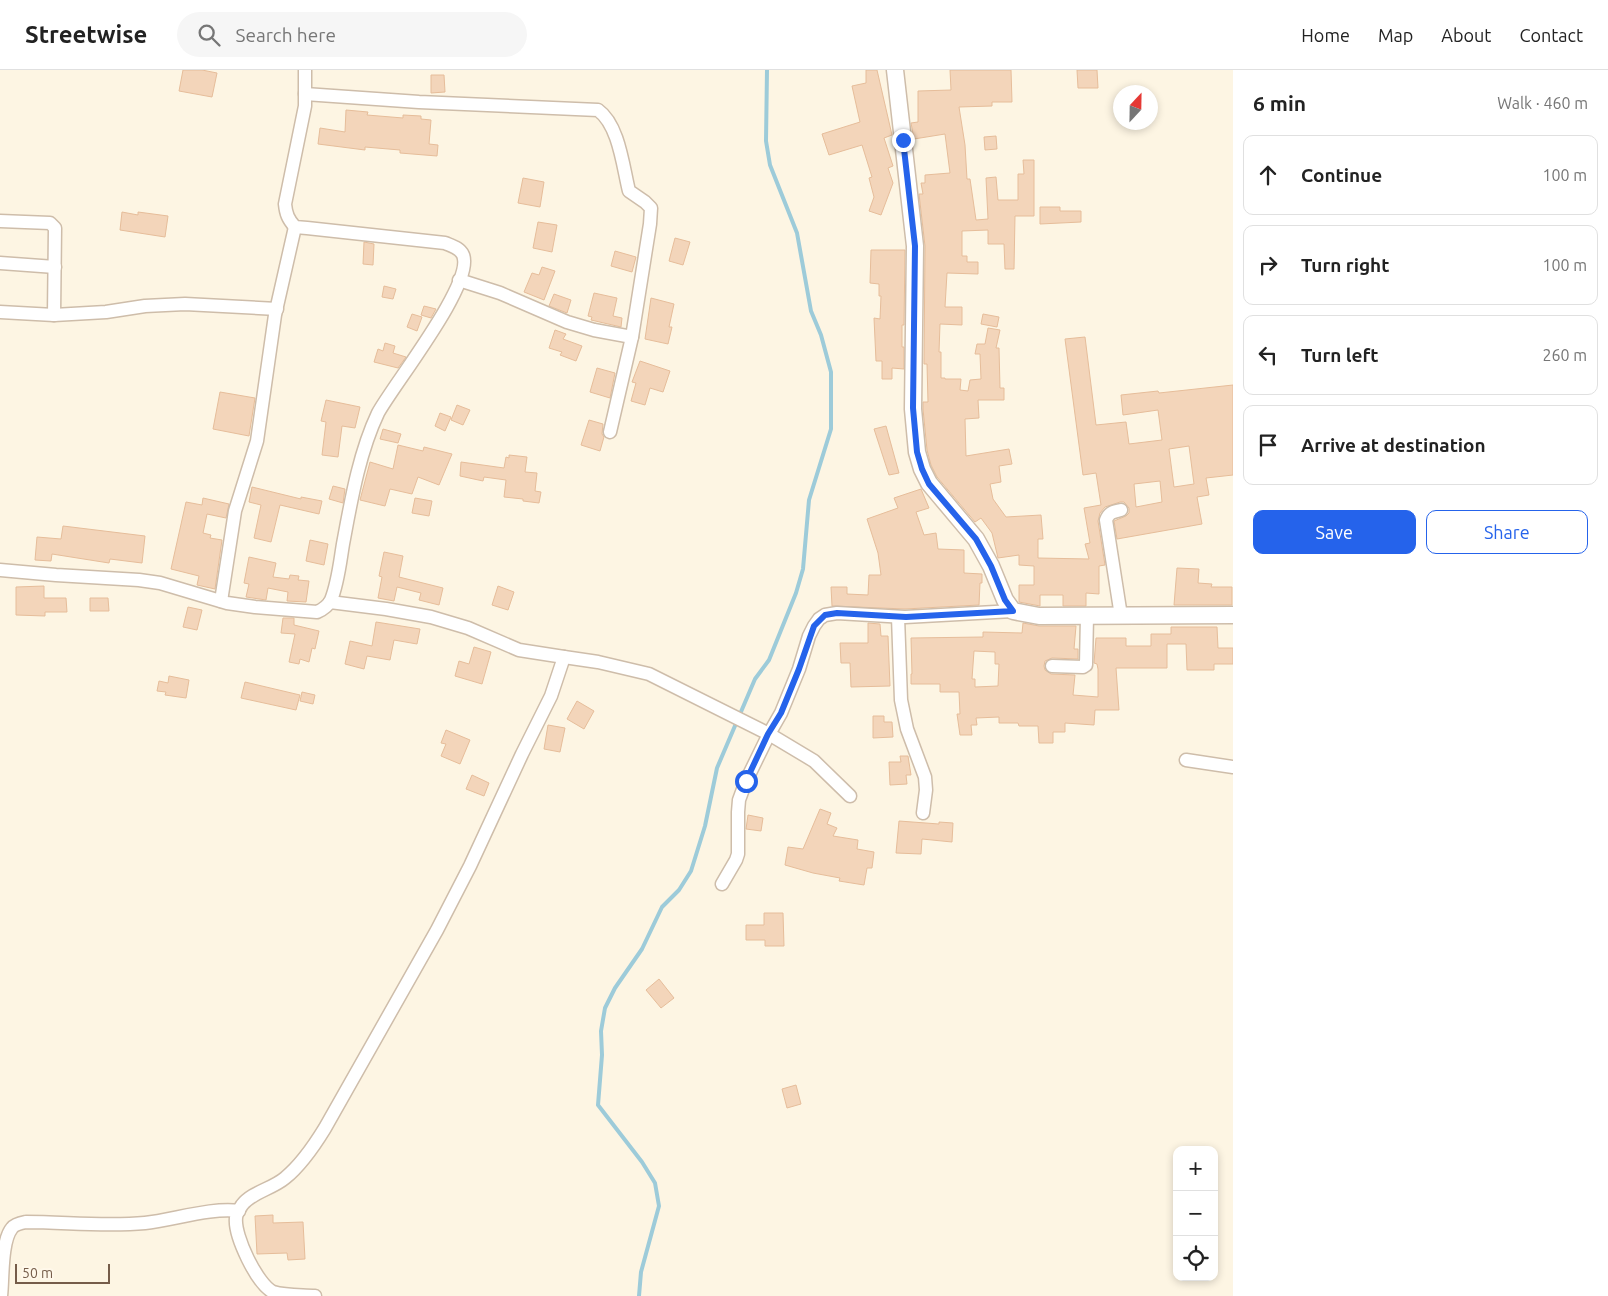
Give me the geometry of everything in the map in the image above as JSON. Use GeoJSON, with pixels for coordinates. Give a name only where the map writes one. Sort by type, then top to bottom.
{"type":"FeatureCollection","features":[{"type":"Feature","properties":{"kind":"street"},"geometry":{"type":"LineString","coordinates":[[221,601],[235,511],[257,441],[277,308],[295,226],[286,213],[285,204],[302,121],[305,70]]}},
{"type":"Feature","properties":{"kind":"street"},"geometry":{"type":"LineString","coordinates":[[895,70],[915,246],[913,408],[917,452],[929,484],[976,539],[988,559],[1005,600],[1013,611]]}},
{"type":"Feature","properties":{"kind":"street"},"geometry":{"type":"LineString","coordinates":[[305,94],[419,102],[598,110],[603,114],[612,129],[619,149],[629,191],[651,208],[632,337],[610,432]]}},
{"type":"Feature","properties":{"kind":"street"},"geometry":{"type":"LineString","coordinates":[[0,221],[50,223],[56,228],[54,315]]}},
{"type":"Feature","properties":{"kind":"street"},"geometry":{"type":"LineString","coordinates":[[0,570],[160,583],[221,601],[254,608],[318,612],[325,608],[330,602],[338,576],[357,477],[378,413],[437,324],[463,270],[464,255],[454,246],[420,240],[295,226]]}},
{"type":"Feature","properties":{"kind":"street"},"geometry":{"type":"LineString","coordinates":[[0,263],[55,267]]}},
{"type":"Feature","properties":{"kind":"street"},"geometry":{"type":"LineString","coordinates":[[459,280],[500,293],[567,322],[594,330],[632,337]]}},
{"type":"Feature","properties":{"kind":"street"},"geometry":{"type":"LineString","coordinates":[[0,312],[54,315],[185,304],[277,308]]}},
{"type":"Feature","properties":{"kind":"street"},"geometry":{"type":"LineString","coordinates":[[1121,510],[1111,512],[1106,520],[1121,616]]}},
{"type":"Feature","properties":{"kind":"street"},"geometry":{"type":"LineString","coordinates":[[330,602],[431,617],[468,628],[520,650],[598,662],[649,674],[768,734],[814,761],[850,796]]}},
{"type":"Feature","properties":{"kind":"street"},"geometry":{"type":"LineString","coordinates":[[722,884],[738,854],[739,800],[746,781],[768,734],[785,705],[809,636],[819,619],[825,615],[837,613],[898,616],[1013,611],[1039,616],[1233,615]]}},
{"type":"Feature","properties":{"kind":"street"},"geometry":{"type":"LineString","coordinates":[[898,616],[901,700],[907,729],[925,777],[926,790],[923,813]]}},
{"type":"Feature","properties":{"kind":"street"},"geometry":{"type":"LineString","coordinates":[[1052,666],[1083,667],[1086,665],[1087,616]]}},
{"type":"Feature","properties":{"kind":"street"},"geometry":{"type":"LineString","coordinates":[[315,1296],[281,1295],[271,1291],[258,1279],[244,1252],[237,1230],[236,1218],[247,1199],[284,1179],[312,1149],[325,1128],[437,930],[470,866],[551,696],[564,658]]}},
{"type":"Feature","properties":{"kind":"street"},"geometry":{"type":"LineString","coordinates":[[1186,760],[1233,767]]}},
{"type":"Feature","properties":{"kind":"street"},"geometry":{"type":"LineString","coordinates":[[1,1296],[6,1245],[10,1231],[17,1224],[26,1222],[143,1223],[219,1210],[239,1211]]}},
{"type":"Feature","properties":{"kind":"building"},"geometry":{"type":"Polygon","coordinates":[[[183,70],[202,70],[217,73],[212,97],[179,91],[183,70]]]}},
{"type":"Feature","properties":{"kind":"building"},"geometry":{"type":"Polygon","coordinates":[[[866,70],[877,70],[892,135],[884,138],[893,166],[888,168],[893,183],[881,215],[869,211],[874,197],[869,178],[872,177],[862,145],[829,155],[822,134],[860,122],[852,86],[866,83],[866,70]]]}},
{"type":"Feature","properties":{"kind":"building"},"geometry":{"type":"Polygon","coordinates":[[[950,70],[1011,70],[1012,102],[992,102],[992,106],[959,107],[965,145],[967,179],[970,179],[976,220],[988,219],[986,178],[996,177],[998,200],[1018,200],[1018,174],[1024,174],[1023,160],[1034,160],[1034,216],[1015,216],[1014,269],[1005,269],[1004,244],[988,244],[988,230],[962,231],[962,256],[967,256],[967,262],[978,262],[978,274],[947,273],[945,307],[962,307],[962,325],[940,324],[939,352],[941,352],[941,378],[961,379],[960,390],[968,391],[970,380],[981,379],[980,354],[975,354],[977,344],[985,344],[988,328],[1000,330],[996,348],[999,348],[1000,388],[1004,388],[1004,400],[978,400],[979,418],[965,419],[966,456],[1009,449],[1012,464],[999,466],[1001,482],[990,484],[993,499],[1006,517],[1041,515],[1043,539],[1038,539],[1038,558],[1089,559],[1085,544],[1090,543],[1084,508],[1101,505],[1096,473],[1083,475],[1065,339],[1085,337],[1096,425],[1126,422],[1129,444],[1162,440],[1158,410],[1123,415],[1121,395],[1233,385],[1233,475],[1206,478],[1209,495],[1197,497],[1202,524],[1117,539],[1114,521],[1126,516],[1129,513],[1129,508],[1124,502],[1105,507],[1100,513],[1098,521],[1105,565],[1099,566],[1099,594],[1086,593],[1086,606],[1063,606],[1063,595],[1040,595],[1040,606],[1019,602],[1019,585],[1034,585],[1034,566],[1019,565],[1019,555],[998,558],[992,533],[981,518],[975,522],[937,477],[927,450],[923,409],[923,402],[928,402],[927,364],[924,364],[925,246],[919,194],[923,194],[921,183],[925,183],[925,175],[950,173],[945,134],[914,139],[911,123],[918,122],[918,91],[951,90],[950,70]],[[1189,446],[1169,449],[1174,487],[1194,484],[1189,446]],[[1160,481],[1134,484],[1136,507],[1162,502],[1160,481]]]}},
{"type":"Feature","properties":{"kind":"building"},"geometry":{"type":"Polygon","coordinates":[[[1077,70],[1097,70],[1098,88],[1078,88],[1077,70]]]}},
{"type":"Feature","properties":{"kind":"building"},"geometry":{"type":"Polygon","coordinates":[[[431,75],[444,75],[445,92],[431,93],[431,75]]]}},
{"type":"Feature","properties":{"kind":"building"},"geometry":{"type":"Polygon","coordinates":[[[346,110],[368,112],[367,115],[403,118],[403,115],[421,116],[421,119],[431,120],[429,144],[438,145],[437,156],[400,153],[400,150],[365,147],[365,150],[318,144],[320,128],[345,132],[346,110]]]}},
{"type":"Feature","properties":{"kind":"building"},"geometry":{"type":"Polygon","coordinates":[[[996,136],[997,149],[985,150],[984,137],[996,136]]]}},
{"type":"Feature","properties":{"kind":"building"},"geometry":{"type":"Polygon","coordinates":[[[523,178],[544,182],[540,207],[518,203],[523,178]]]}},
{"type":"Feature","properties":{"kind":"building"},"geometry":{"type":"Polygon","coordinates":[[[1040,207],[1060,207],[1060,211],[1081,211],[1081,222],[1040,224],[1040,207]]]}},
{"type":"Feature","properties":{"kind":"building"},"geometry":{"type":"Polygon","coordinates":[[[122,212],[138,215],[138,212],[168,216],[165,237],[120,230],[122,212]]]}},
{"type":"Feature","properties":{"kind":"building"},"geometry":{"type":"Polygon","coordinates":[[[538,222],[557,225],[552,252],[533,248],[538,222]]]}},
{"type":"Feature","properties":{"kind":"building"},"geometry":{"type":"Polygon","coordinates":[[[675,238],[690,242],[683,265],[669,261],[675,238]]]}},
{"type":"Feature","properties":{"kind":"building"},"geometry":{"type":"Polygon","coordinates":[[[364,242],[374,244],[373,265],[363,264],[364,242]]]}},
{"type":"Feature","properties":{"kind":"building"},"geometry":{"type":"Polygon","coordinates":[[[871,250],[905,250],[904,325],[902,325],[904,369],[892,368],[892,379],[882,379],[882,361],[876,361],[874,318],[880,319],[881,296],[879,296],[879,284],[870,283],[871,250]]]}},
{"type":"Feature","properties":{"kind":"building"},"geometry":{"type":"Polygon","coordinates":[[[615,251],[636,257],[632,272],[611,266],[615,251]]]}},
{"type":"Feature","properties":{"kind":"building"},"geometry":{"type":"Polygon","coordinates":[[[542,267],[555,271],[544,300],[524,292],[532,273],[539,275],[542,267]]]}},
{"type":"Feature","properties":{"kind":"building"},"geometry":{"type":"Polygon","coordinates":[[[384,286],[396,289],[393,299],[382,297],[384,286]]]}},
{"type":"Feature","properties":{"kind":"building"},"geometry":{"type":"Polygon","coordinates":[[[594,293],[617,298],[613,316],[622,318],[621,327],[591,320],[592,317],[588,316],[594,293]]]}},
{"type":"Feature","properties":{"kind":"building"},"geometry":{"type":"Polygon","coordinates":[[[554,294],[571,300],[567,313],[549,306],[554,294]]]}},
{"type":"Feature","properties":{"kind":"building"},"geometry":{"type":"Polygon","coordinates":[[[651,298],[674,304],[669,327],[672,327],[668,344],[645,339],[651,298]]]}},
{"type":"Feature","properties":{"kind":"building"},"geometry":{"type":"Polygon","coordinates":[[[424,306],[436,309],[431,318],[421,315],[424,306]]]}},
{"type":"Feature","properties":{"kind":"building"},"geometry":{"type":"Polygon","coordinates":[[[412,314],[422,317],[417,331],[407,327],[412,314]]]}},
{"type":"Feature","properties":{"kind":"building"},"geometry":{"type":"Polygon","coordinates":[[[983,314],[999,317],[997,327],[981,324],[983,314]]]}},
{"type":"Feature","properties":{"kind":"building"},"geometry":{"type":"Polygon","coordinates":[[[555,330],[566,334],[563,339],[582,346],[576,361],[560,355],[562,352],[549,348],[555,330]]]}},
{"type":"Feature","properties":{"kind":"building"},"geometry":{"type":"Polygon","coordinates":[[[385,343],[395,346],[393,353],[406,357],[398,368],[374,362],[378,349],[383,351],[385,343]]]}},
{"type":"Feature","properties":{"kind":"building"},"geometry":{"type":"Polygon","coordinates":[[[640,361],[670,371],[663,392],[650,388],[645,405],[631,401],[636,383],[632,382],[640,361]]]}},
{"type":"Feature","properties":{"kind":"building"},"geometry":{"type":"Polygon","coordinates":[[[597,368],[615,373],[610,398],[590,392],[597,368]]]}},
{"type":"Feature","properties":{"kind":"building"},"geometry":{"type":"Polygon","coordinates":[[[220,392],[255,398],[249,436],[213,429],[220,392]]]}},
{"type":"Feature","properties":{"kind":"building"},"geometry":{"type":"Polygon","coordinates":[[[326,400],[360,407],[355,428],[342,426],[338,457],[322,455],[326,422],[321,421],[326,400]]]}},
{"type":"Feature","properties":{"kind":"building"},"geometry":{"type":"Polygon","coordinates":[[[457,405],[470,410],[463,425],[451,420],[457,405]]]}},
{"type":"Feature","properties":{"kind":"building"},"geometry":{"type":"Polygon","coordinates":[[[440,413],[451,417],[445,431],[435,426],[440,413]]]}},
{"type":"Feature","properties":{"kind":"building"},"geometry":{"type":"Polygon","coordinates":[[[589,420],[603,424],[602,434],[604,437],[600,451],[581,445],[589,420]]]}},
{"type":"Feature","properties":{"kind":"building"},"geometry":{"type":"Polygon","coordinates":[[[886,426],[899,473],[889,475],[874,429],[886,426]]]}},
{"type":"Feature","properties":{"kind":"building"},"geometry":{"type":"Polygon","coordinates":[[[383,429],[401,434],[398,443],[380,439],[383,429]]]}},
{"type":"Feature","properties":{"kind":"building"},"geometry":{"type":"Polygon","coordinates":[[[398,445],[423,451],[424,447],[452,454],[439,485],[418,477],[412,494],[390,489],[385,506],[360,500],[370,462],[393,469],[398,445]]]}},
{"type":"Feature","properties":{"kind":"building"},"geometry":{"type":"Polygon","coordinates":[[[509,455],[527,457],[525,472],[537,473],[535,491],[541,492],[539,503],[504,497],[506,480],[484,477],[483,481],[460,476],[461,462],[504,468],[506,457],[509,458],[509,455]]]}},
{"type":"Feature","properties":{"kind":"building"},"geometry":{"type":"Polygon","coordinates":[[[333,486],[345,489],[343,503],[329,499],[333,486]]]}},
{"type":"Feature","properties":{"kind":"building"},"geometry":{"type":"Polygon","coordinates":[[[252,487],[301,499],[301,497],[322,501],[319,514],[280,505],[271,542],[254,538],[261,505],[249,502],[252,487]]]}},
{"type":"Feature","properties":{"kind":"building"},"geometry":{"type":"Polygon","coordinates":[[[921,489],[929,508],[916,512],[924,535],[936,533],[938,549],[964,550],[964,573],[982,574],[979,605],[905,609],[832,606],[831,587],[847,587],[847,594],[868,595],[869,575],[881,575],[878,553],[867,519],[898,508],[894,498],[921,489]]]}},
{"type":"Feature","properties":{"kind":"building"},"geometry":{"type":"Polygon","coordinates":[[[203,498],[229,504],[226,518],[207,514],[203,533],[211,535],[210,538],[222,540],[215,589],[197,585],[199,576],[171,569],[186,502],[202,505],[203,498]]]}},
{"type":"Feature","properties":{"kind":"building"},"geometry":{"type":"Polygon","coordinates":[[[415,498],[432,501],[429,516],[412,513],[415,498]]]}},
{"type":"Feature","properties":{"kind":"building"},"geometry":{"type":"Polygon","coordinates":[[[63,526],[145,536],[142,563],[110,559],[109,563],[52,554],[51,561],[35,560],[37,537],[61,539],[63,526]]]}},
{"type":"Feature","properties":{"kind":"building"},"geometry":{"type":"Polygon","coordinates":[[[310,540],[328,544],[324,565],[306,561],[310,540]]]}},
{"type":"Feature","properties":{"kind":"building"},"geometry":{"type":"Polygon","coordinates":[[[384,552],[403,556],[399,577],[443,588],[439,605],[419,600],[421,593],[397,587],[394,601],[378,598],[382,577],[379,576],[384,552]]]}},
{"type":"Feature","properties":{"kind":"building"},"geometry":{"type":"Polygon","coordinates":[[[249,557],[276,563],[273,577],[289,579],[290,575],[299,576],[298,580],[309,581],[306,602],[287,601],[288,592],[268,588],[266,600],[246,597],[249,584],[244,583],[249,557]]]}},
{"type":"Feature","properties":{"kind":"building"},"geometry":{"type":"Polygon","coordinates":[[[1177,568],[1199,569],[1198,583],[1212,584],[1211,587],[1232,587],[1232,605],[1174,605],[1177,568]]]}},
{"type":"Feature","properties":{"kind":"building"},"geometry":{"type":"Polygon","coordinates":[[[44,586],[44,598],[66,598],[67,612],[45,612],[45,616],[16,615],[16,587],[44,586]]]}},
{"type":"Feature","properties":{"kind":"building"},"geometry":{"type":"Polygon","coordinates":[[[498,586],[514,592],[508,610],[492,605],[498,586]]]}},
{"type":"Feature","properties":{"kind":"building"},"geometry":{"type":"Polygon","coordinates":[[[90,598],[108,598],[109,611],[90,611],[90,598]]]}},
{"type":"Feature","properties":{"kind":"building"},"geometry":{"type":"Polygon","coordinates":[[[188,607],[202,610],[197,630],[183,627],[188,607]]]}},
{"type":"Feature","properties":{"kind":"building"},"geometry":{"type":"Polygon","coordinates":[[[283,618],[294,618],[294,625],[319,631],[315,649],[312,648],[309,662],[300,659],[299,664],[289,662],[295,634],[281,633],[283,618]]]}},
{"type":"Feature","properties":{"kind":"building"},"geometry":{"type":"Polygon","coordinates":[[[376,622],[420,629],[417,644],[394,640],[390,660],[367,656],[364,669],[345,664],[350,641],[372,646],[376,622]]]}},
{"type":"Feature","properties":{"kind":"building"},"geometry":{"type":"Polygon","coordinates":[[[868,623],[880,624],[881,636],[888,636],[890,686],[851,687],[850,663],[841,663],[840,643],[868,643],[868,623]]]}},
{"type":"Feature","properties":{"kind":"building"},"geometry":{"type":"Polygon","coordinates":[[[1023,623],[1039,626],[1076,626],[1074,649],[1078,649],[1078,659],[1052,658],[1045,661],[1044,666],[1045,670],[1051,674],[1075,675],[1073,695],[1098,697],[1098,669],[1097,664],[1094,663],[1096,638],[1126,638],[1126,646],[1151,646],[1151,634],[1171,634],[1171,627],[1217,627],[1218,648],[1233,648],[1233,664],[1214,664],[1214,670],[1187,670],[1186,644],[1167,644],[1167,668],[1116,668],[1119,710],[1095,710],[1094,725],[1065,723],[1065,732],[1053,732],[1053,743],[1039,743],[1038,726],[999,723],[999,717],[976,718],[977,725],[971,725],[972,735],[960,735],[957,714],[960,714],[959,692],[940,692],[940,684],[911,684],[911,638],[983,637],[983,632],[1022,633],[1023,623]],[[974,651],[972,679],[975,679],[975,687],[998,686],[999,664],[995,664],[995,652],[974,651]]]}},
{"type":"Feature","properties":{"kind":"building"},"geometry":{"type":"Polygon","coordinates":[[[474,647],[491,652],[482,684],[455,676],[459,661],[469,664],[474,647]]]}},
{"type":"Feature","properties":{"kind":"building"},"geometry":{"type":"Polygon","coordinates":[[[169,676],[189,680],[186,698],[165,695],[166,692],[157,691],[159,681],[168,683],[169,676]]]}},
{"type":"Feature","properties":{"kind":"building"},"geometry":{"type":"Polygon","coordinates":[[[245,682],[300,695],[296,710],[241,698],[245,682]]]}},
{"type":"Feature","properties":{"kind":"building"},"geometry":{"type":"Polygon","coordinates":[[[302,692],[315,695],[313,704],[300,701],[302,692]]]}},
{"type":"Feature","properties":{"kind":"building"},"geometry":{"type":"Polygon","coordinates":[[[577,701],[594,711],[584,729],[567,719],[577,701]]]}},
{"type":"Feature","properties":{"kind":"building"},"geometry":{"type":"Polygon","coordinates":[[[873,716],[884,716],[884,722],[892,722],[893,737],[873,738],[873,716]]]}},
{"type":"Feature","properties":{"kind":"building"},"geometry":{"type":"Polygon","coordinates":[[[548,725],[565,728],[560,752],[544,749],[548,725]]]}},
{"type":"Feature","properties":{"kind":"building"},"geometry":{"type":"Polygon","coordinates":[[[446,730],[470,740],[460,764],[441,756],[446,744],[441,743],[446,730]]]}},
{"type":"Feature","properties":{"kind":"building"},"geometry":{"type":"Polygon","coordinates":[[[900,756],[908,756],[911,775],[906,775],[907,784],[890,785],[889,762],[901,762],[900,756]]]}},
{"type":"Feature","properties":{"kind":"building"},"geometry":{"type":"Polygon","coordinates":[[[472,775],[489,783],[484,796],[466,789],[472,775]]]}},
{"type":"Feature","properties":{"kind":"building"},"geometry":{"type":"Polygon","coordinates":[[[820,809],[831,813],[827,824],[837,828],[833,836],[858,840],[857,849],[874,852],[872,868],[867,868],[864,885],[839,881],[840,878],[785,865],[788,847],[803,849],[820,809]]]}},
{"type":"Feature","properties":{"kind":"building"},"geometry":{"type":"Polygon","coordinates":[[[748,815],[763,818],[761,831],[746,829],[748,815]]]}},
{"type":"Feature","properties":{"kind":"building"},"geometry":{"type":"Polygon","coordinates":[[[899,821],[939,824],[939,822],[953,823],[952,842],[922,839],[921,854],[896,853],[899,821]]]}},
{"type":"Feature","properties":{"kind":"building"},"geometry":{"type":"Polygon","coordinates":[[[764,913],[783,913],[784,946],[765,946],[765,940],[746,940],[746,925],[764,925],[764,913]]]}},
{"type":"Feature","properties":{"kind":"building"},"geometry":{"type":"Polygon","coordinates":[[[659,979],[674,998],[661,1008],[646,990],[659,979]]]}},
{"type":"Feature","properties":{"kind":"building"},"geometry":{"type":"Polygon","coordinates":[[[796,1085],[801,1104],[787,1108],[782,1089],[796,1085]]]}},
{"type":"Feature","properties":{"kind":"building"},"geometry":{"type":"Polygon","coordinates":[[[273,1215],[273,1223],[303,1222],[305,1259],[288,1260],[287,1253],[257,1254],[255,1216],[273,1215]]]}},
{"type":"Feature","properties":{"kind":"waterway"},"geometry":{"type":"LineString","coordinates":[[639,1296],[641,1272],[659,1206],[655,1183],[642,1162],[598,1105],[602,1055],[601,1031],[605,1008],[615,988],[642,949],[662,907],[679,890],[691,871],[705,826],[717,768],[755,679],[769,660],[796,593],[803,569],[809,500],[831,429],[831,372],[821,335],[811,311],[797,233],[770,165],[766,141],[767,70]]}},
{"type":"Feature","properties":{"kind":"route"},"geometry":{"type":"LineString","coordinates":[[746,781],[791,691],[809,636],[819,619],[825,615],[837,613],[906,617],[1013,611],[1005,600],[991,566],[976,539],[929,484],[917,452],[913,408],[915,246],[903,140]]}}]}
